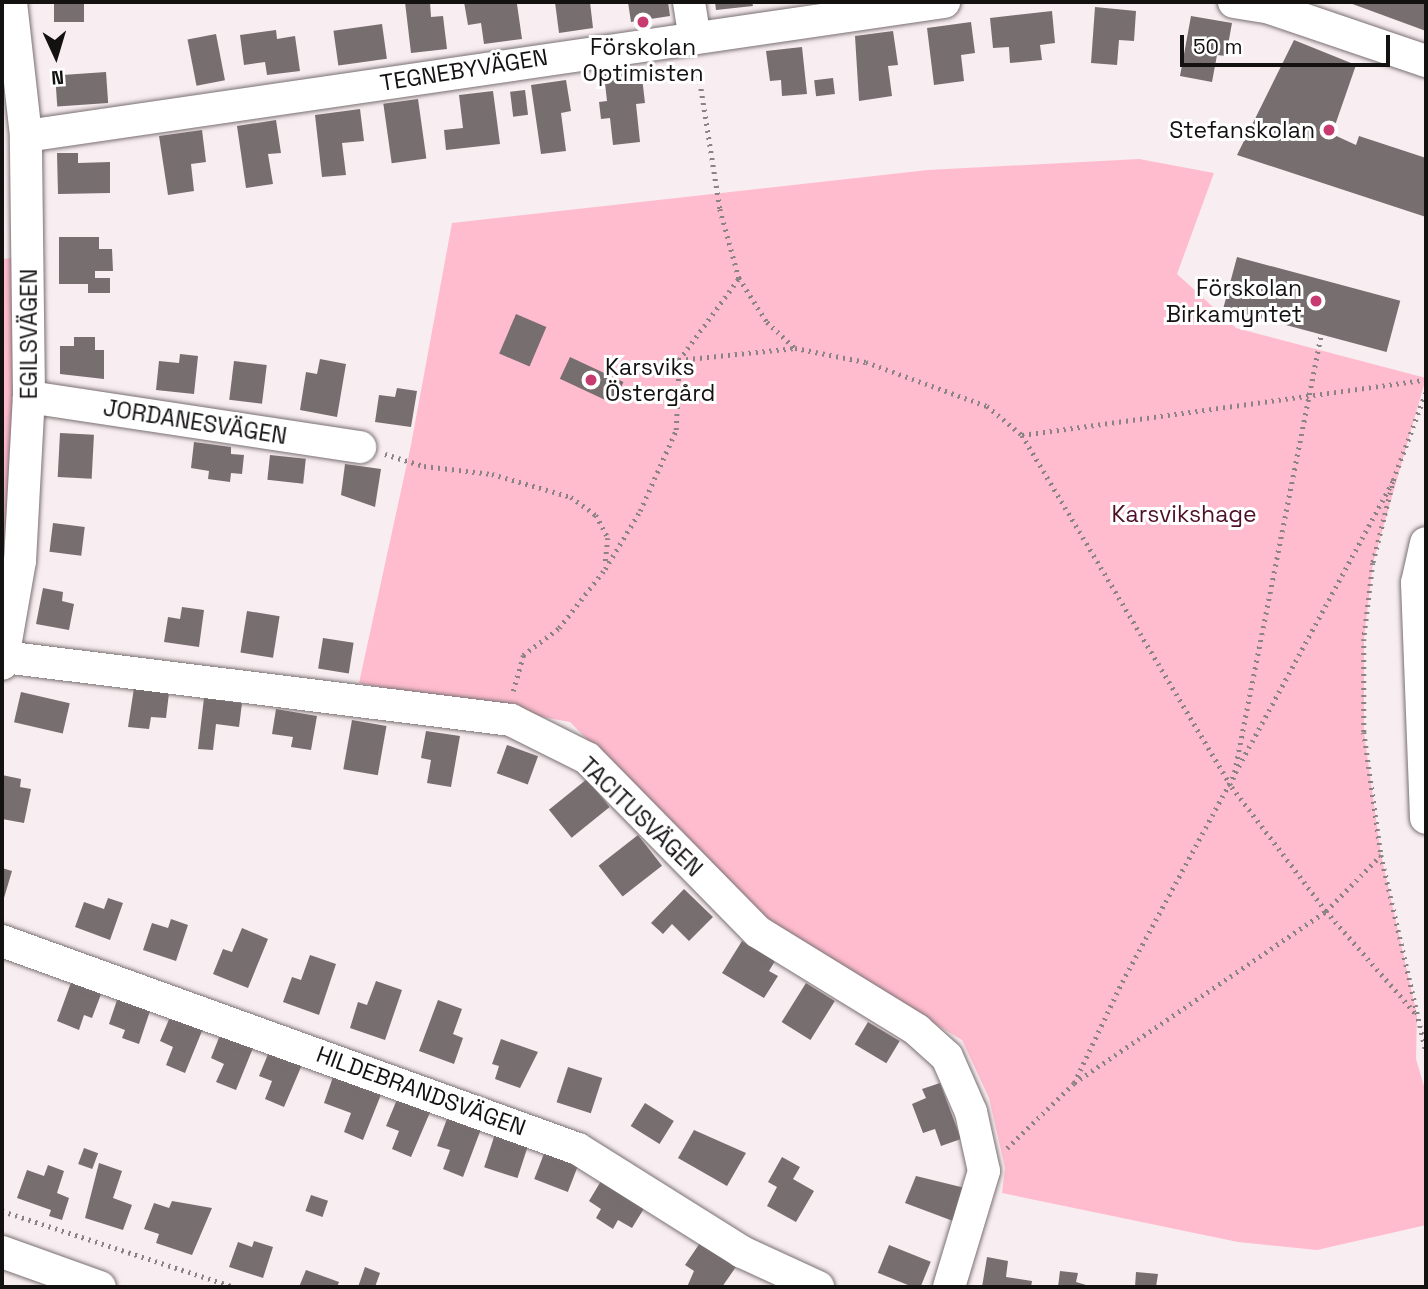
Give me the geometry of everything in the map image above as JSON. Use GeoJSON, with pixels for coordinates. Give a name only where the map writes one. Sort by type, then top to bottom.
{"type":"FeatureCollection","features":[{"type":"Feature","properties":{"kind":"street","name":"EGILSVÄGEN"},"geometry":{"type":"LineString","coordinates":[[3,661],[29,397],[15,246],[26,136],[11,2]]}},
{"type":"Feature","properties":{"kind":"street"},"geometry":{"type":"LineString","coordinates":[[689,2],[694,35]]}},
{"type":"Feature","properties":{"kind":"street","name":"TEGNEBYVÄGEN"},"geometry":{"type":"LineString","coordinates":[[26,136],[694,35],[944,2]]}},
{"type":"Feature","properties":{"kind":"street"},"geometry":{"type":"LineString","coordinates":[[1234,2],[1271,5],[1426,61]]}},
{"type":"Feature","properties":{"kind":"street","name":"JORDANESVÄGEN"},"geometry":{"type":"LineString","coordinates":[[29,397],[360,446]]}},
{"type":"Feature","properties":{"kind":"street"},"geometry":{"type":"LineString","coordinates":[[1426,543],[1417,583],[1426,818]]}},
{"type":"Feature","properties":{"kind":"street","name":"TACITUSVÄGEN"},"geometry":{"type":"LineString","coordinates":[[3,661],[511,720],[587,758],[758,932],[917,1030],[947,1057],[971,1112],[984,1171],[949,1287]]}},
{"type":"Feature","properties":{"kind":"street","name":"HILDEBRANDSVÄGEN"},"geometry":{"type":"LineString","coordinates":[[2,941],[578,1149],[742,1252],[818,1287]]}},
{"type":"Feature","properties":{"kind":"street"},"geometry":{"type":"LineString","coordinates":[[2,1252],[100,1287]]}},
{"type":"Feature","properties":{"kind":"path"},"geometry":{"type":"LineString","coordinates":[[694,35],[720,209],[739,278],[766,322],[795,348]]}},
{"type":"Feature","properties":{"kind":"path"},"geometry":{"type":"LineString","coordinates":[[511,720],[513,683],[523,655],[559,628],[605,569],[640,511],[676,430],[679,359],[739,278]]}},
{"type":"Feature","properties":{"kind":"path"},"geometry":{"type":"LineString","coordinates":[[1231,787],[1321,334]]}},
{"type":"Feature","properties":{"kind":"path"},"geometry":{"type":"LineString","coordinates":[[635,364],[795,348],[919,379],[987,405],[1022,435],[1231,787],[1326,911],[1417,1015]]}},
{"type":"Feature","properties":{"kind":"path"},"geometry":{"type":"LineString","coordinates":[[1022,435],[1426,380]]}},
{"type":"Feature","properties":{"kind":"path"},"geometry":{"type":"LineString","coordinates":[[1426,393],[1394,479],[1373,563],[1364,639],[1364,732],[1381,855],[1426,1052]]}},
{"type":"Feature","properties":{"kind":"path"},"geometry":{"type":"LineString","coordinates":[[360,446],[424,466],[492,474],[571,497],[596,515],[608,538],[605,569]]}},
{"type":"Feature","properties":{"kind":"path"},"geometry":{"type":"LineString","coordinates":[[1074,1083],[1122,982],[1231,787],[1394,479]]}},
{"type":"Feature","properties":{"kind":"path"},"geometry":{"type":"LineString","coordinates":[[984,1171],[1074,1083],[1326,911],[1381,855]]}},
{"type":"Feature","properties":{"kind":"path"},"geometry":{"type":"LineString","coordinates":[[2,1211],[235,1287]]}},
{"type":"Feature","properties":{"kind":"green space","name":"Karsvikshage"},"geometry":{"type":"Polygon","coordinates":[[[1139,159],[1214,173],[1177,274],[1236,328],[1426,378],[1373,563],[1364,639],[1364,732],[1381,855],[1417,1015],[1416,1059],[1426,1093],[1426,1225],[1317,1250],[1238,1242],[1002,1193],[1005,1168],[989,1098],[962,1040],[769,924],[570,722],[359,683],[411,445],[452,223],[928,170],[1139,159]]]}},
{"type":"Feature","properties":{"kind":"green space"},"geometry":{"type":"Polygon","coordinates":[[[14,258],[14,449],[2,560],[2,259],[14,258]]]}},
{"type":"Feature","properties":{"kind":"building"},"geometry":{"type":"Polygon","coordinates":[[[54,2],[84,2],[84,22],[54,22],[54,2]]]}},
{"type":"Feature","properties":{"kind":"building"},"geometry":{"type":"Polygon","coordinates":[[[405,2],[430,2],[431,17],[443,16],[447,49],[411,53],[405,2]]]}},
{"type":"Feature","properties":{"kind":"building"},"geometry":{"type":"Polygon","coordinates":[[[464,2],[517,4],[522,39],[484,44],[481,23],[468,25],[464,2]]]}},
{"type":"Feature","properties":{"kind":"building"},"geometry":{"type":"Polygon","coordinates":[[[555,2],[590,2],[593,28],[559,33],[555,2]]]}},
{"type":"Feature","properties":{"kind":"building"},"geometry":{"type":"Polygon","coordinates":[[[628,2],[668,2],[670,16],[631,22],[628,2]]]}},
{"type":"Feature","properties":{"kind":"building"},"geometry":{"type":"Polygon","coordinates":[[[715,2],[752,2],[753,6],[716,10],[715,2]]]}},
{"type":"Feature","properties":{"kind":"building"},"geometry":{"type":"Polygon","coordinates":[[[1347,2],[1426,2],[1426,31],[1347,2]]]}},
{"type":"Feature","properties":{"kind":"building"},"geometry":{"type":"Polygon","coordinates":[[[1095,7],[1136,11],[1134,41],[1119,40],[1117,65],[1091,63],[1095,7]]]}},
{"type":"Feature","properties":{"kind":"building"},"geometry":{"type":"Polygon","coordinates":[[[1052,11],[1055,43],[1040,45],[1042,60],[1010,63],[1009,47],[993,48],[990,18],[1052,11]]]}},
{"type":"Feature","properties":{"kind":"building"},"geometry":{"type":"Polygon","coordinates":[[[1191,16],[1232,23],[1226,56],[1217,55],[1212,82],[1180,76],[1191,16]]]}},
{"type":"Feature","properties":{"kind":"building"},"geometry":{"type":"Polygon","coordinates":[[[971,22],[975,53],[961,55],[964,81],[934,85],[927,28],[971,22]]]}},
{"type":"Feature","properties":{"kind":"building"},"geometry":{"type":"Polygon","coordinates":[[[382,24],[387,59],[338,65],[333,31],[382,24]]]}},
{"type":"Feature","properties":{"kind":"building"},"geometry":{"type":"Polygon","coordinates":[[[276,30],[277,39],[295,36],[300,71],[267,75],[265,62],[244,65],[240,35],[276,30]]]}},
{"type":"Feature","properties":{"kind":"building"},"geometry":{"type":"Polygon","coordinates":[[[893,31],[898,65],[888,66],[892,96],[859,101],[855,36],[893,31]]]}},
{"type":"Feature","properties":{"kind":"building"},"geometry":{"type":"Polygon","coordinates":[[[216,34],[225,80],[197,86],[188,40],[216,34]]]}},
{"type":"Feature","properties":{"kind":"building"},"geometry":{"type":"Polygon","coordinates":[[[1294,40],[1356,65],[1332,134],[1356,145],[1359,136],[1426,158],[1426,217],[1237,155],[1294,40]]]}},
{"type":"Feature","properties":{"kind":"building"},"geometry":{"type":"Polygon","coordinates":[[[802,47],[807,94],[782,96],[781,80],[770,81],[766,51],[802,47]]]}},
{"type":"Feature","properties":{"kind":"building"},"geometry":{"type":"Polygon","coordinates":[[[641,69],[645,103],[636,104],[640,142],[613,145],[610,118],[601,119],[599,102],[607,101],[604,74],[641,69]]]}},
{"type":"Feature","properties":{"kind":"building"},"geometry":{"type":"Polygon","coordinates":[[[106,72],[108,103],[57,106],[55,76],[106,72]]]}},
{"type":"Feature","properties":{"kind":"building"},"geometry":{"type":"Polygon","coordinates":[[[833,78],[835,94],[816,96],[814,80],[833,78]]]}},
{"type":"Feature","properties":{"kind":"building"},"geometry":{"type":"Polygon","coordinates":[[[566,80],[571,111],[561,113],[566,151],[541,154],[531,85],[566,80]]]}},
{"type":"Feature","properties":{"kind":"building"},"geometry":{"type":"Polygon","coordinates":[[[525,90],[528,115],[513,117],[510,92],[525,90]]]}},
{"type":"Feature","properties":{"kind":"building"},"geometry":{"type":"Polygon","coordinates":[[[493,91],[500,144],[446,150],[444,130],[463,128],[459,95],[493,91]]]}},
{"type":"Feature","properties":{"kind":"building"},"geometry":{"type":"Polygon","coordinates":[[[418,99],[426,158],[392,163],[383,104],[418,99]]]}},
{"type":"Feature","properties":{"kind":"building"},"geometry":{"type":"Polygon","coordinates":[[[360,109],[364,141],[342,143],[346,175],[322,177],[315,115],[360,109]]]}},
{"type":"Feature","properties":{"kind":"building"},"geometry":{"type":"Polygon","coordinates":[[[276,120],[281,153],[268,154],[273,184],[246,188],[237,126],[276,120]]]}},
{"type":"Feature","properties":{"kind":"building"},"geometry":{"type":"Polygon","coordinates":[[[202,130],[206,162],[191,164],[194,191],[168,195],[159,136],[202,130]]]}},
{"type":"Feature","properties":{"kind":"building"},"geometry":{"type":"Polygon","coordinates":[[[57,153],[78,153],[78,163],[110,162],[110,193],[58,194],[57,153]]]}},
{"type":"Feature","properties":{"kind":"building"},"geometry":{"type":"Polygon","coordinates":[[[59,237],[99,237],[99,249],[112,249],[113,271],[95,271],[95,278],[110,278],[110,293],[88,293],[88,284],[59,284],[59,237]]]}},
{"type":"Feature","properties":{"kind":"building"},"geometry":{"type":"Polygon","coordinates":[[[1237,257],[1400,301],[1387,352],[1223,308],[1237,257]]]}},
{"type":"Feature","properties":{"kind":"building","name":"Karsviks Östergård"},"geometry":{"type":"Polygon","coordinates":[[[516,314],[546,327],[530,366],[499,354],[516,314]]]}},
{"type":"Feature","properties":{"kind":"building"},"geometry":{"type":"Polygon","coordinates":[[[74,337],[95,337],[95,350],[104,350],[104,379],[60,374],[60,346],[74,346],[74,337]]]}},
{"type":"Feature","properties":{"kind":"building"},"geometry":{"type":"Polygon","coordinates":[[[180,354],[198,356],[194,394],[156,390],[159,361],[179,363],[180,354]]]}},
{"type":"Feature","properties":{"kind":"building","name":"Karsviks Östergård"},"geometry":{"type":"Polygon","coordinates":[[[570,357],[623,382],[613,404],[560,379],[570,357]]]}},
{"type":"Feature","properties":{"kind":"building"},"geometry":{"type":"Polygon","coordinates":[[[320,359],[346,364],[337,417],[300,410],[306,372],[317,374],[320,359]]]}},
{"type":"Feature","properties":{"kind":"building"},"geometry":{"type":"Polygon","coordinates":[[[234,361],[267,365],[262,404],[229,400],[234,361]]]}},
{"type":"Feature","properties":{"kind":"building"},"geometry":{"type":"Polygon","coordinates":[[[397,388],[417,391],[411,427],[375,422],[379,395],[395,397],[397,388]]]}},
{"type":"Feature","properties":{"kind":"building"},"geometry":{"type":"Polygon","coordinates":[[[60,433],[94,435],[92,479],[58,477],[60,433]]]}},
{"type":"Feature","properties":{"kind":"building"},"geometry":{"type":"Polygon","coordinates":[[[194,442],[231,447],[231,454],[244,455],[242,474],[231,473],[230,482],[208,479],[209,471],[191,468],[194,442]]]}},
{"type":"Feature","properties":{"kind":"building"},"geometry":{"type":"Polygon","coordinates":[[[270,455],[306,459],[303,484],[267,480],[270,455]]]}},
{"type":"Feature","properties":{"kind":"building"},"geometry":{"type":"Polygon","coordinates":[[[345,464],[381,469],[375,507],[341,495],[345,464]]]}},
{"type":"Feature","properties":{"kind":"building"},"geometry":{"type":"Polygon","coordinates":[[[53,523],[85,527],[81,556],[49,552],[53,523]]]}},
{"type":"Feature","properties":{"kind":"building"},"geometry":{"type":"Polygon","coordinates":[[[43,588],[63,592],[62,601],[74,604],[69,630],[36,624],[43,588]]]}},
{"type":"Feature","properties":{"kind":"building"},"geometry":{"type":"Polygon","coordinates":[[[182,607],[204,610],[199,647],[164,642],[168,617],[180,619],[182,607]]]}},
{"type":"Feature","properties":{"kind":"building"},"geometry":{"type":"Polygon","coordinates":[[[247,611],[280,616],[273,658],[240,652],[247,611]]]}},
{"type":"Feature","properties":{"kind":"building"},"geometry":{"type":"Polygon","coordinates":[[[323,638],[354,643],[349,673],[318,669],[323,638]]]}},
{"type":"Feature","properties":{"kind":"building"},"geometry":{"type":"Polygon","coordinates":[[[134,688],[169,693],[166,718],[151,717],[149,729],[128,727],[134,688]]]}},
{"type":"Feature","properties":{"kind":"building"},"geometry":{"type":"Polygon","coordinates":[[[21,692],[70,703],[63,733],[14,722],[21,692]]]}},
{"type":"Feature","properties":{"kind":"building"},"geometry":{"type":"Polygon","coordinates":[[[204,698],[242,703],[239,727],[216,724],[213,750],[198,749],[204,698]]]}},
{"type":"Feature","properties":{"kind":"building"},"geometry":{"type":"Polygon","coordinates":[[[276,709],[317,716],[311,750],[291,747],[293,737],[272,734],[276,709]]]}},
{"type":"Feature","properties":{"kind":"building"},"geometry":{"type":"Polygon","coordinates":[[[352,720],[386,726],[378,775],[343,769],[352,720]]]}},
{"type":"Feature","properties":{"kind":"building"},"geometry":{"type":"Polygon","coordinates":[[[426,731],[460,736],[451,787],[427,783],[431,760],[421,758],[426,731]]]}},
{"type":"Feature","properties":{"kind":"building"},"geometry":{"type":"Polygon","coordinates":[[[507,745],[538,756],[528,784],[497,773],[507,745]]]}},
{"type":"Feature","properties":{"kind":"building"},"geometry":{"type":"Polygon","coordinates":[[[2,775],[21,779],[20,787],[31,789],[24,823],[2,819],[2,775]]]}},
{"type":"Feature","properties":{"kind":"building"},"geometry":{"type":"Polygon","coordinates":[[[587,779],[610,807],[572,838],[549,810],[587,779]]]}},
{"type":"Feature","properties":{"kind":"building"},"geometry":{"type":"Polygon","coordinates":[[[638,835],[662,866],[623,897],[599,866],[638,835]]]}},
{"type":"Feature","properties":{"kind":"building"},"geometry":{"type":"Polygon","coordinates":[[[2,868],[12,871],[4,898],[2,898],[2,868]]]}},
{"type":"Feature","properties":{"kind":"building"},"geometry":{"type":"Polygon","coordinates":[[[684,889],[713,917],[689,941],[672,924],[663,934],[651,923],[684,889]]]}},
{"type":"Feature","properties":{"kind":"building"},"geometry":{"type":"Polygon","coordinates":[[[108,898],[123,903],[110,940],[75,927],[84,902],[104,909],[108,898]]]}},
{"type":"Feature","properties":{"kind":"building"},"geometry":{"type":"Polygon","coordinates":[[[171,919],[188,925],[176,961],[143,950],[152,923],[168,928],[171,919]]]}},
{"type":"Feature","properties":{"kind":"building"},"geometry":{"type":"Polygon","coordinates":[[[242,928],[268,939],[248,988],[213,974],[223,949],[232,952],[242,928]]]}},
{"type":"Feature","properties":{"kind":"building"},"geometry":{"type":"Polygon","coordinates":[[[742,941],[775,961],[769,971],[778,976],[764,998],[722,973],[742,941]]]}},
{"type":"Feature","properties":{"kind":"building"},"geometry":{"type":"Polygon","coordinates":[[[310,955],[336,964],[319,1015],[283,1002],[292,977],[301,980],[310,955]]]}},
{"type":"Feature","properties":{"kind":"building"},"geometry":{"type":"Polygon","coordinates":[[[73,977],[103,989],[92,1018],[84,1015],[79,1030],[57,1021],[73,977]]]}},
{"type":"Feature","properties":{"kind":"building"},"geometry":{"type":"Polygon","coordinates":[[[376,981],[402,990],[385,1040],[350,1028],[358,1002],[367,1005],[376,981]]]}},
{"type":"Feature","properties":{"kind":"building"},"geometry":{"type":"Polygon","coordinates":[[[806,983],[835,1001],[810,1040],[782,1022],[806,983]]]}},
{"type":"Feature","properties":{"kind":"building"},"geometry":{"type":"Polygon","coordinates":[[[119,994],[152,1005],[139,1044],[122,1038],[125,1030],[109,1024],[119,994]]]}},
{"type":"Feature","properties":{"kind":"building"},"geometry":{"type":"Polygon","coordinates":[[[438,1000],[462,1009],[453,1034],[463,1038],[454,1064],[419,1051],[438,1000]]]}},
{"type":"Feature","properties":{"kind":"building"},"geometry":{"type":"Polygon","coordinates":[[[172,1012],[204,1026],[185,1073],[166,1065],[173,1047],[160,1041],[172,1012]]]}},
{"type":"Feature","properties":{"kind":"building"},"geometry":{"type":"Polygon","coordinates":[[[868,1022],[900,1041],[886,1063],[855,1044],[868,1022]]]}},
{"type":"Feature","properties":{"kind":"building"},"geometry":{"type":"Polygon","coordinates":[[[222,1030],[255,1043],[236,1090],[216,1082],[224,1064],[211,1058],[222,1030]]]}},
{"type":"Feature","properties":{"kind":"building"},"geometry":{"type":"Polygon","coordinates":[[[501,1039],[538,1052],[520,1088],[495,1079],[499,1066],[492,1064],[501,1039]]]}},
{"type":"Feature","properties":{"kind":"building"},"geometry":{"type":"Polygon","coordinates":[[[271,1047],[304,1060],[284,1107],[265,1099],[272,1081],[259,1076],[271,1047]]]}},
{"type":"Feature","properties":{"kind":"building"},"geometry":{"type":"Polygon","coordinates":[[[568,1067],[602,1078],[591,1113],[557,1102],[568,1067]]]}},
{"type":"Feature","properties":{"kind":"building"},"geometry":{"type":"Polygon","coordinates":[[[334,1074],[382,1092],[363,1140],[344,1132],[351,1113],[324,1103],[334,1074]]]}},
{"type":"Feature","properties":{"kind":"building"},"geometry":{"type":"Polygon","coordinates":[[[940,1083],[961,1139],[941,1146],[935,1129],[923,1133],[912,1104],[926,1098],[922,1089],[940,1083]]]}},
{"type":"Feature","properties":{"kind":"building"},"geometry":{"type":"Polygon","coordinates":[[[398,1097],[431,1110],[411,1157],[392,1149],[399,1131],[386,1126],[398,1097]]]}},
{"type":"Feature","properties":{"kind":"building"},"geometry":{"type":"Polygon","coordinates":[[[645,1103],[674,1121],[660,1144],[631,1126],[645,1103]]]}},
{"type":"Feature","properties":{"kind":"building"},"geometry":{"type":"Polygon","coordinates":[[[448,1116],[481,1129],[463,1177],[443,1169],[450,1150],[437,1146],[448,1116]]]}},
{"type":"Feature","properties":{"kind":"building"},"geometry":{"type":"Polygon","coordinates":[[[694,1130],[746,1153],[727,1186],[678,1158],[694,1130]]]}},
{"type":"Feature","properties":{"kind":"building"},"geometry":{"type":"Polygon","coordinates":[[[495,1134],[528,1145],[517,1178],[484,1167],[495,1134]]]}},
{"type":"Feature","properties":{"kind":"building"},"geometry":{"type":"Polygon","coordinates":[[[84,1148],[98,1153],[92,1169],[78,1164],[84,1148]]]}},
{"type":"Feature","properties":{"kind":"building"},"geometry":{"type":"Polygon","coordinates":[[[545,1151],[579,1164],[568,1192],[534,1179],[545,1151]]]}},
{"type":"Feature","properties":{"kind":"building"},"geometry":{"type":"Polygon","coordinates":[[[782,1157],[800,1167],[793,1179],[814,1191],[796,1222],[767,1206],[777,1187],[768,1182],[782,1157]]]}},
{"type":"Feature","properties":{"kind":"building"},"geometry":{"type":"Polygon","coordinates":[[[99,1163],[122,1171],[113,1198],[132,1205],[123,1230],[85,1218],[99,1163]]]}},
{"type":"Feature","properties":{"kind":"building"},"geometry":{"type":"Polygon","coordinates":[[[48,1165],[64,1171],[57,1193],[69,1198],[62,1220],[49,1216],[51,1210],[17,1198],[27,1170],[44,1176],[48,1165]]]}},
{"type":"Feature","properties":{"kind":"building"},"geometry":{"type":"Polygon","coordinates":[[[604,1176],[648,1202],[632,1228],[618,1220],[613,1229],[596,1218],[601,1209],[589,1201],[604,1176]]]}},
{"type":"Feature","properties":{"kind":"building"},"geometry":{"type":"Polygon","coordinates":[[[916,1176],[965,1188],[953,1221],[905,1203],[916,1176]]]}},
{"type":"Feature","properties":{"kind":"building"},"geometry":{"type":"Polygon","coordinates":[[[311,1195],[328,1201],[322,1217],[305,1211],[311,1195]]]}},
{"type":"Feature","properties":{"kind":"building"},"geometry":{"type":"Polygon","coordinates":[[[172,1201],[212,1208],[192,1255],[156,1243],[159,1234],[144,1229],[154,1203],[169,1208],[172,1201]]]}},
{"type":"Feature","properties":{"kind":"building"},"geometry":{"type":"Polygon","coordinates":[[[704,1237],[740,1261],[722,1287],[687,1287],[694,1271],[685,1265],[704,1237]]]}},
{"type":"Feature","properties":{"kind":"building"},"geometry":{"type":"Polygon","coordinates":[[[254,1241],[273,1247],[263,1278],[229,1267],[238,1242],[252,1247],[254,1241]]]}},
{"type":"Feature","properties":{"kind":"building"},"geometry":{"type":"Polygon","coordinates":[[[889,1245],[931,1262],[921,1287],[913,1287],[878,1273],[889,1245]]]}},
{"type":"Feature","properties":{"kind":"building"},"geometry":{"type":"Polygon","coordinates":[[[987,1257],[1008,1261],[1006,1277],[1032,1281],[1031,1287],[982,1287],[987,1257]]]}},
{"type":"Feature","properties":{"kind":"building"},"geometry":{"type":"Polygon","coordinates":[[[365,1267],[380,1273],[375,1287],[358,1287],[365,1267]]]}},
{"type":"Feature","properties":{"kind":"building"},"geometry":{"type":"Polygon","coordinates":[[[306,1270],[339,1282],[337,1287],[299,1287],[306,1270]]]}},
{"type":"Feature","properties":{"kind":"building"},"geometry":{"type":"Polygon","coordinates":[[[1060,1271],[1078,1273],[1076,1282],[1093,1287],[1058,1287],[1060,1271]]]}},
{"type":"Feature","properties":{"kind":"building"},"geometry":{"type":"Polygon","coordinates":[[[1136,1272],[1158,1274],[1156,1287],[1135,1287],[1136,1272]]]}},
{"type":"Feature","properties":{"kind":"place","name":"Förskolan Optimisten"},"geometry":{"type":"Point","coordinates":[643,22]}},
{"type":"Feature","properties":{"kind":"place","name":"Stefanskolan"},"geometry":{"type":"Point","coordinates":[1329,130]}},
{"type":"Feature","properties":{"kind":"place","name":"Förskolan Birkamyntet"},"geometry":{"type":"Point","coordinates":[1316,301]}},
{"type":"Feature","properties":{"kind":"place","name":"Karsviks Östergård"},"geometry":{"type":"Point","coordinates":[591,380]}}]}
